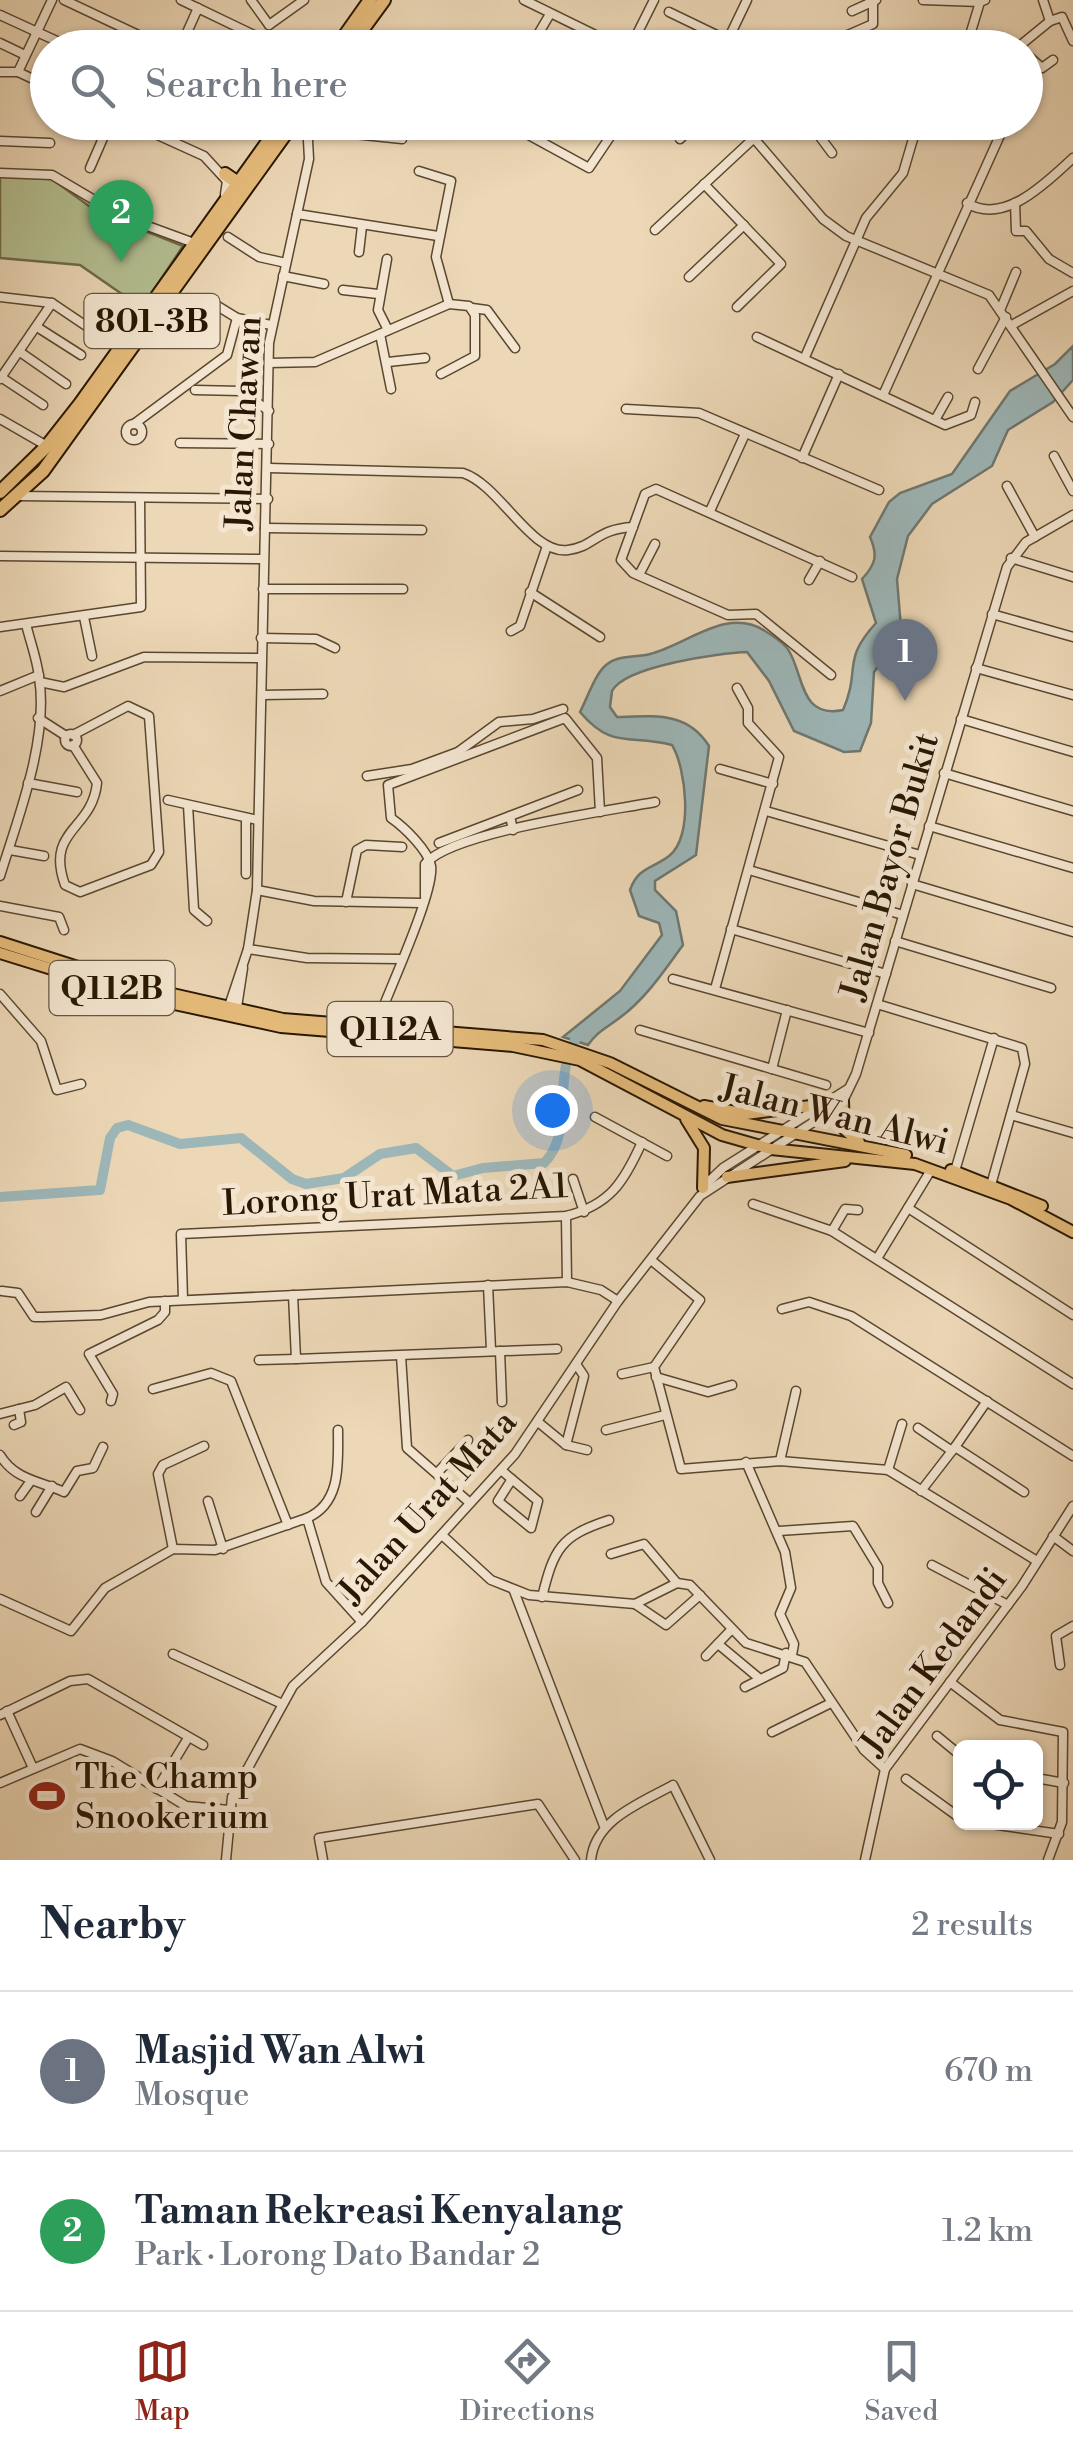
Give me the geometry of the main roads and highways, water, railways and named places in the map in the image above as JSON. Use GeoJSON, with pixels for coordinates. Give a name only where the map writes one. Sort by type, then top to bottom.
{"type":"FeatureCollection","features":[{"type":"Feature","properties":{"kind":"highway"},"geometry":{"type":"LineString","coordinates":[[349,30],[370,0]]}},
{"type":"Feature","properties":{"kind":"highway"},"geometry":{"type":"LineString","coordinates":[[362,30],[384,0]]}},
{"type":"Feature","properties":{"kind":"highway"},"geometry":{"type":"LineString","coordinates":[[0,490],[47,446],[254,161],[274,140]]}},
{"type":"Feature","properties":{"kind":"highway"},"geometry":{"type":"LineString","coordinates":[[222,170],[238,183],[245,182],[277,140]]}},
{"type":"Feature","properties":{"kind":"highway","name":"801-3B"},"geometry":{"type":"LineString","coordinates":[[0,510],[43,471],[278,140]]}},
{"type":"Feature","properties":{"kind":"main road","name":"Jalan Wan Alwi"},"geometry":{"type":"LineString","coordinates":[[0,942],[136,986],[324,1034],[542,1045]]}},
{"type":"Feature","properties":{"kind":"main road","name":"Jalan Wan Alwi"},"geometry":{"type":"LineString","coordinates":[[0,953],[128,993],[232,1012],[542,1045],[584,1057],[722,1119],[878,1149],[991,1184],[1073,1224]]}},
{"type":"Feature","properties":{"kind":"main road","name":"Jalan Wan Alwi"},"geometry":{"type":"LineString","coordinates":[[584,1057],[722,1135],[771,1149],[894,1159],[1022,1204],[1073,1232]]}},
{"type":"Feature","properties":{"kind":"main road"},"geometry":{"type":"LineString","coordinates":[[842,1101],[846,1134],[878,1149]]}},
{"type":"Feature","properties":{"kind":"main road"},"geometry":{"type":"LineString","coordinates":[[688,1102],[746,1114],[826,1104]]}},
{"type":"Feature","properties":{"kind":"main road"},"geometry":{"type":"LineString","coordinates":[[679,1112],[704,1148],[701,1192]]}},
{"type":"Feature","properties":{"kind":"main road"},"geometry":{"type":"LineString","coordinates":[[727,1177],[856,1158]]}},
{"type":"Feature","properties":{"kind":"water"},"geometry":{"type":"Polygon","coordinates":[[[1073,346],[1073,380],[1053,402],[1008,430],[992,466],[932,504],[908,536],[897,579],[901,628],[893,647],[874,672],[871,723],[860,751],[844,752],[794,731],[769,681],[747,652],[653,668],[620,682],[612,691],[610,707],[617,717],[680,721],[709,746],[696,855],[655,881],[655,890],[676,911],[683,945],[669,965],[628,1012],[588,1045],[563,1037],[620,991],[662,935],[659,923],[639,916],[630,890],[641,873],[677,847],[685,819],[684,785],[672,745],[612,736],[580,712],[602,669],[616,659],[650,654],[722,625],[751,624],[787,648],[811,702],[829,711],[843,710],[855,656],[876,623],[862,579],[874,559],[870,537],[889,502],[900,493],[952,474],[1010,391],[1055,364],[1073,346]]]}},
{"type":"Feature","properties":{"kind":"waterway"},"geometry":{"type":"LineString","coordinates":[[0,1197],[100,1190],[110,1138],[117,1128],[128,1125],[180,1144],[241,1138],[292,1179],[306,1184],[344,1178],[380,1154],[416,1148],[453,1176],[483,1168],[544,1163],[559,1134],[566,1063],[582,1030]]}},
{"type":"Feature","properties":{"kind":"place","name":"Taman Rekreasi Kenyalang"},"geometry":{"type":"Point","coordinates":[121,262]}},
{"type":"Feature","properties":{"kind":"place","name":"Masjid Wan Alwi"},"geometry":{"type":"Point","coordinates":[905,701]}},
{"type":"Feature","properties":{"kind":"place","name":"The Champ Snookerium"},"geometry":{"type":"Point","coordinates":[47,1796]}}]}
